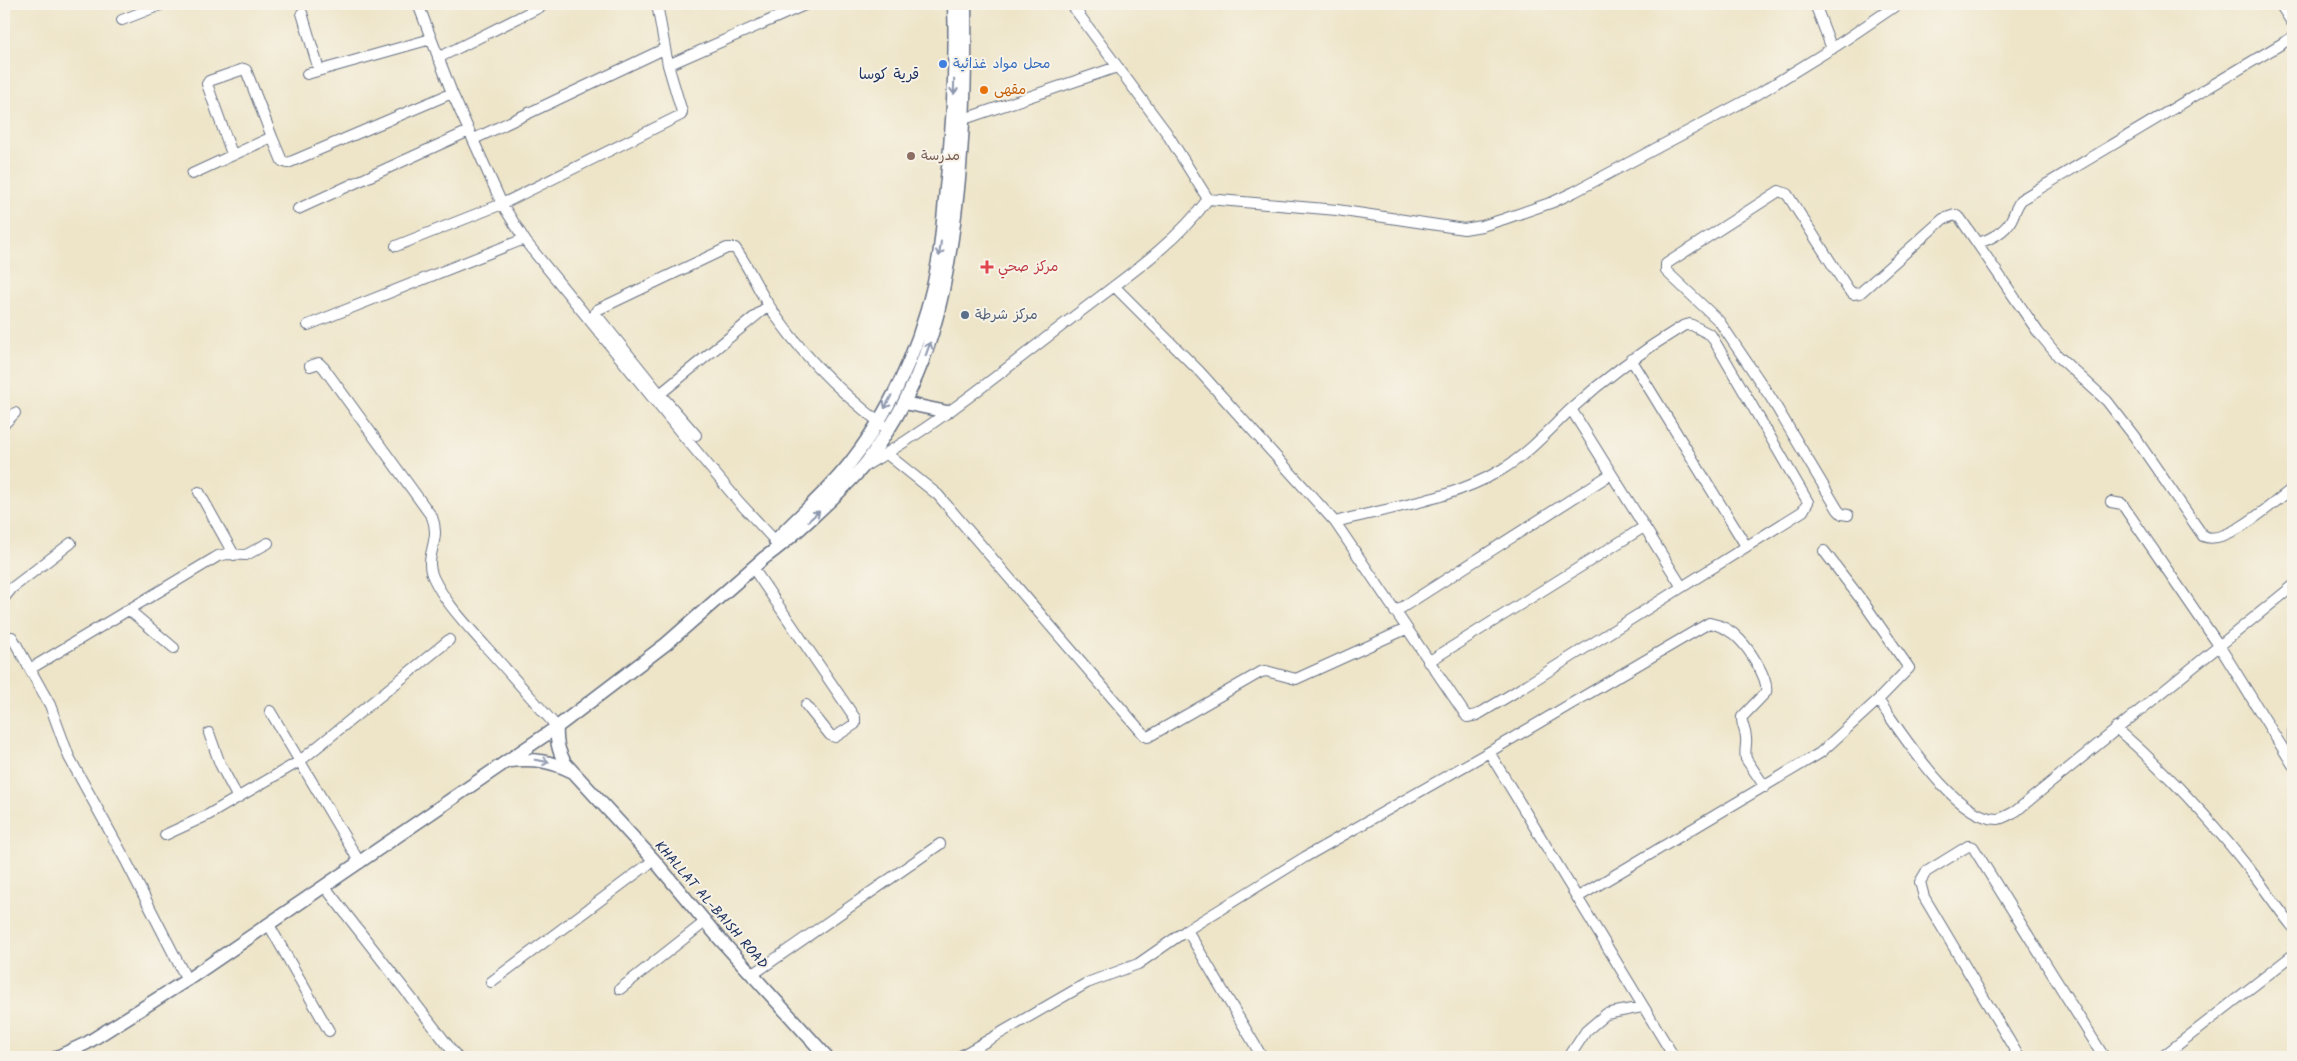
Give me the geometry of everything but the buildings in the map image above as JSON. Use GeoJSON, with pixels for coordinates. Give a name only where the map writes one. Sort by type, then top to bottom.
{"type":"FeatureCollection","features":[{"type":"Feature","properties":{"kind":"street"},"geometry":{"type":"LineString","coordinates":[[122,20],[163,4]]}},
{"type":"Feature","properties":{"kind":"street"},"geometry":{"type":"LineString","coordinates":[[418,4],[452,93],[502,204],[524,239],[682,434],[739,502],[778,544]]}},
{"type":"Feature","properties":{"kind":"street"},"geometry":{"type":"LineString","coordinates":[[438,58],[546,4]]}},
{"type":"Feature","properties":{"kind":"street"},"geometry":{"type":"LineString","coordinates":[[396,246],[502,204],[681,115],[682,112],[664,49],[657,4]]}},
{"type":"Feature","properties":{"kind":"street"},"geometry":{"type":"LineString","coordinates":[[668,65],[807,4]]}},
{"type":"Feature","properties":{"kind":"street"},"geometry":{"type":"LineString","coordinates":[[778,544],[835,497],[862,468],[889,430],[922,366],[941,306],[949,267],[956,154],[954,4]]}},
{"type":"Feature","properties":{"kind":"street"},"geometry":{"type":"LineString","coordinates":[[956,154],[964,119],[966,80],[965,4]]}},
{"type":"Feature","properties":{"kind":"street"},"geometry":{"type":"LineString","coordinates":[[1071,4],[1166,132],[1208,199]]}},
{"type":"Feature","properties":{"kind":"street"},"geometry":{"type":"LineString","coordinates":[[1815,4],[1832,49]]}},
{"type":"Feature","properties":{"kind":"street"},"geometry":{"type":"LineString","coordinates":[[1208,199],[1337,210],[1464,229],[1482,226],[1554,202],[1758,94],[1832,49],[1898,4]]}},
{"type":"Feature","properties":{"kind":"street"},"geometry":{"type":"LineString","coordinates":[[2280,4],[2293,24]]}},
{"type":"Feature","properties":{"kind":"street"},"geometry":{"type":"LineString","coordinates":[[302,13],[319,70]]}},
{"type":"Feature","properties":{"kind":"street"},"geometry":{"type":"LineString","coordinates":[[1978,243],[1989,239],[2010,222],[2017,205],[2022,199],[2293,37]]}},
{"type":"Feature","properties":{"kind":"street"},"geometry":{"type":"LineString","coordinates":[[307,74],[431,38]]}},
{"type":"Feature","properties":{"kind":"street"},"geometry":{"type":"LineString","coordinates":[[298,209],[472,135],[664,49]]}},
{"type":"Feature","properties":{"kind":"street"},"geometry":{"type":"LineString","coordinates":[[964,119],[1117,67]]}},
{"type":"Feature","properties":{"kind":"street"},"geometry":{"type":"LineString","coordinates":[[232,154],[207,84],[210,81],[244,69],[282,160],[288,163],[452,93]]}},
{"type":"Feature","properties":{"kind":"street"},"geometry":{"type":"LineString","coordinates":[[192,174],[272,137]]}},
{"type":"Feature","properties":{"kind":"street"},"geometry":{"type":"LineString","coordinates":[[57,1057],[71,1054],[187,980],[557,727],[666,644],[764,558],[852,460],[878,421],[907,365],[928,303],[953,188]]}},
{"type":"Feature","properties":{"kind":"street"},"geometry":{"type":"LineString","coordinates":[[1848,515],[1842,514],[1838,510],[1771,398],[1719,321],[1666,271],[1666,264],[1771,195],[1782,191],[1787,194],[1853,294],[1860,293],[1947,216],[1955,215],[1960,218],[2038,332],[2058,356],[2106,401],[2134,436],[2202,536],[2214,539],[2226,534],[2264,511],[2293,488]]}},
{"type":"Feature","properties":{"kind":"street"},"geometry":{"type":"LineString","coordinates":[[862,468],[888,454],[947,412],[1114,286],[1181,231],[1194,218],[1208,199]]}},
{"type":"Feature","properties":{"kind":"street"},"geometry":{"type":"LineString","coordinates":[[308,325],[524,239]]}},
{"type":"Feature","properties":{"kind":"street"},"geometry":{"type":"LineString","coordinates":[[696,435],[596,315],[597,310],[731,246],[738,252],[769,306],[804,351],[836,385],[889,430]]}},
{"type":"Feature","properties":{"kind":"street"},"geometry":{"type":"LineString","coordinates":[[1114,286],[1200,372],[1335,522],[1464,715],[1470,718],[1803,511],[1808,502],[1711,335],[1690,324],[1683,326],[1631,359],[1571,409],[1523,455],[1502,470],[1471,485],[1428,499],[1335,522]]}},
{"type":"Feature","properties":{"kind":"street"},"geometry":{"type":"LineString","coordinates":[[928,303],[941,306]]}},
{"type":"Feature","properties":{"kind":"street"},"geometry":{"type":"LineString","coordinates":[[660,394],[769,306]]}},
{"type":"Feature","properties":{"kind":"street"},"geometry":{"type":"LineString","coordinates":[[1631,359],[1746,546]]}},
{"type":"Feature","properties":{"kind":"street"},"geometry":{"type":"LineString","coordinates":[[310,366],[319,363],[324,368],[432,518],[436,533],[430,559],[432,576],[456,613],[557,727]]}},
{"type":"Feature","properties":{"kind":"street"},"geometry":{"type":"LineString","coordinates":[[904,403],[947,412]]}},
{"type":"Feature","properties":{"kind":"street"},"geometry":{"type":"LineString","coordinates":[[1571,409],[1682,587]]}},
{"type":"Feature","properties":{"kind":"street"},"geometry":{"type":"LineString","coordinates":[[4,424],[15,413]]}},
{"type":"Feature","properties":{"kind":"street"},"geometry":{"type":"LineString","coordinates":[[888,454],[938,495],[1145,736],[1148,737],[1260,672],[1266,671],[1296,679],[1406,629]]}},
{"type":"Feature","properties":{"kind":"street"},"geometry":{"type":"LineString","coordinates":[[1395,612],[1611,474]]}},
{"type":"Feature","properties":{"kind":"street"},"geometry":{"type":"LineString","coordinates":[[199,492],[234,555]]}},
{"type":"Feature","properties":{"kind":"street"},"geometry":{"type":"LineString","coordinates":[[2111,502],[2122,504],[2220,647],[2293,765]]}},
{"type":"Feature","properties":{"kind":"street"},"geometry":{"type":"LineString","coordinates":[[1428,662],[1644,527]]}},
{"type":"Feature","properties":{"kind":"street"},"geometry":{"type":"LineString","coordinates":[[4,598],[12,588],[71,543]]}},
{"type":"Feature","properties":{"kind":"street"},"geometry":{"type":"LineString","coordinates":[[30,669],[218,556],[246,555],[268,543]]}},
{"type":"Feature","properties":{"kind":"street"},"geometry":{"type":"LineString","coordinates":[[1578,897],[1820,753],[1878,700],[1909,668],[1864,602],[1824,551]]}},
{"type":"Feature","properties":{"kind":"street"},"geometry":{"type":"LineString","coordinates":[[753,568],[855,718],[855,724],[835,737],[830,735],[806,705]]}},
{"type":"Feature","properties":{"kind":"street"},"geometry":{"type":"LineString","coordinates":[[1878,700],[1936,780],[1968,808],[1987,817],[2000,819],[2016,811],[2293,586]]}},
{"type":"Feature","properties":{"kind":"street"},"geometry":{"type":"LineString","coordinates":[[129,610],[174,648]]}},
{"type":"Feature","properties":{"kind":"street"},"geometry":{"type":"LineString","coordinates":[[959,1057],[1087,983],[1138,964],[1187,930],[1305,856],[1489,752],[1709,623],[1725,628],[1740,640],[1765,679],[1766,692],[1742,717],[1741,721],[1747,739],[1744,754],[1765,787]]}},
{"type":"Feature","properties":{"kind":"street"},"geometry":{"type":"LineString","coordinates":[[12,637],[54,714],[69,757],[129,866],[187,980]]}},
{"type":"Feature","properties":{"kind":"street"},"geometry":{"type":"LineString","coordinates":[[165,835],[208,815],[300,761],[449,640]]}},
{"type":"Feature","properties":{"kind":"street"},"geometry":{"type":"LineString","coordinates":[[270,710],[360,863]]}},
{"type":"Feature","properties":{"kind":"street","name":"KHALLAT AL-BAISH ROAD"},"geometry":{"type":"LineString","coordinates":[[557,727],[559,752],[564,763],[654,860],[705,922],[827,1057]]}},
{"type":"Feature","properties":{"kind":"street"},"geometry":{"type":"LineString","coordinates":[[2116,728],[2183,792],[2227,842],[2293,927]]}},
{"type":"Feature","properties":{"kind":"street"},"geometry":{"type":"LineString","coordinates":[[2293,731],[2293,741]]}},
{"type":"Feature","properties":{"kind":"street"},"geometry":{"type":"LineString","coordinates":[[209,733],[220,764],[238,798]]}},
{"type":"Feature","properties":{"kind":"street"},"geometry":{"type":"LineString","coordinates":[[1489,752],[1674,1057]]}},
{"type":"Feature","properties":{"kind":"street"},"geometry":{"type":"LineString","coordinates":[[508,761],[542,760],[573,772]]}},
{"type":"Feature","properties":{"kind":"street"},"geometry":{"type":"LineString","coordinates":[[752,975],[940,844]]}},
{"type":"Feature","properties":{"kind":"street"},"geometry":{"type":"LineString","coordinates":[[2019,1057],[1924,897],[1920,882],[1926,872],[1968,846],[1973,848],[2104,1057]]}},
{"type":"Feature","properties":{"kind":"street"},"geometry":{"type":"LineString","coordinates":[[491,982],[654,860]]}},
{"type":"Feature","properties":{"kind":"street"},"geometry":{"type":"LineString","coordinates":[[325,886],[457,1057]]}},
{"type":"Feature","properties":{"kind":"street"},"geometry":{"type":"LineString","coordinates":[[620,988],[705,922]]}},
{"type":"Feature","properties":{"kind":"street"},"geometry":{"type":"LineString","coordinates":[[269,925],[329,1031]]}},
{"type":"Feature","properties":{"kind":"street"},"geometry":{"type":"LineString","coordinates":[[1187,930],[1262,1057]]}},
{"type":"Feature","properties":{"kind":"street"},"geometry":{"type":"LineString","coordinates":[[2162,1057],[2293,955]]}},
{"type":"Feature","properties":{"kind":"street"},"geometry":{"type":"LineString","coordinates":[[1569,1057],[1586,1031],[1606,1014],[1642,1007]]}},
{"type":"Feature","properties":{"kind":"place","name":"محل مواد غذائية"},"geometry":{"type":"Point","coordinates":[943,64]}},
{"type":"Feature","properties":{"kind":"place","name":"مقهى"},"geometry":{"type":"Point","coordinates":[984,90]}},
{"type":"Feature","properties":{"kind":"place","name":"مدرسة"},"geometry":{"type":"Point","coordinates":[911,156]}},
{"type":"Feature","properties":{"kind":"place","name":"مركز صحي"},"geometry":{"type":"Point","coordinates":[987,267]}},
{"type":"Feature","properties":{"kind":"place","name":"مركز شرطة"},"geometry":{"type":"Point","coordinates":[965,315]}},
{"type":"Feature","properties":{"kind":"district","name":"قرية كوسا"},"geometry":{"type":"Point","coordinates":[889,75]}}]}
